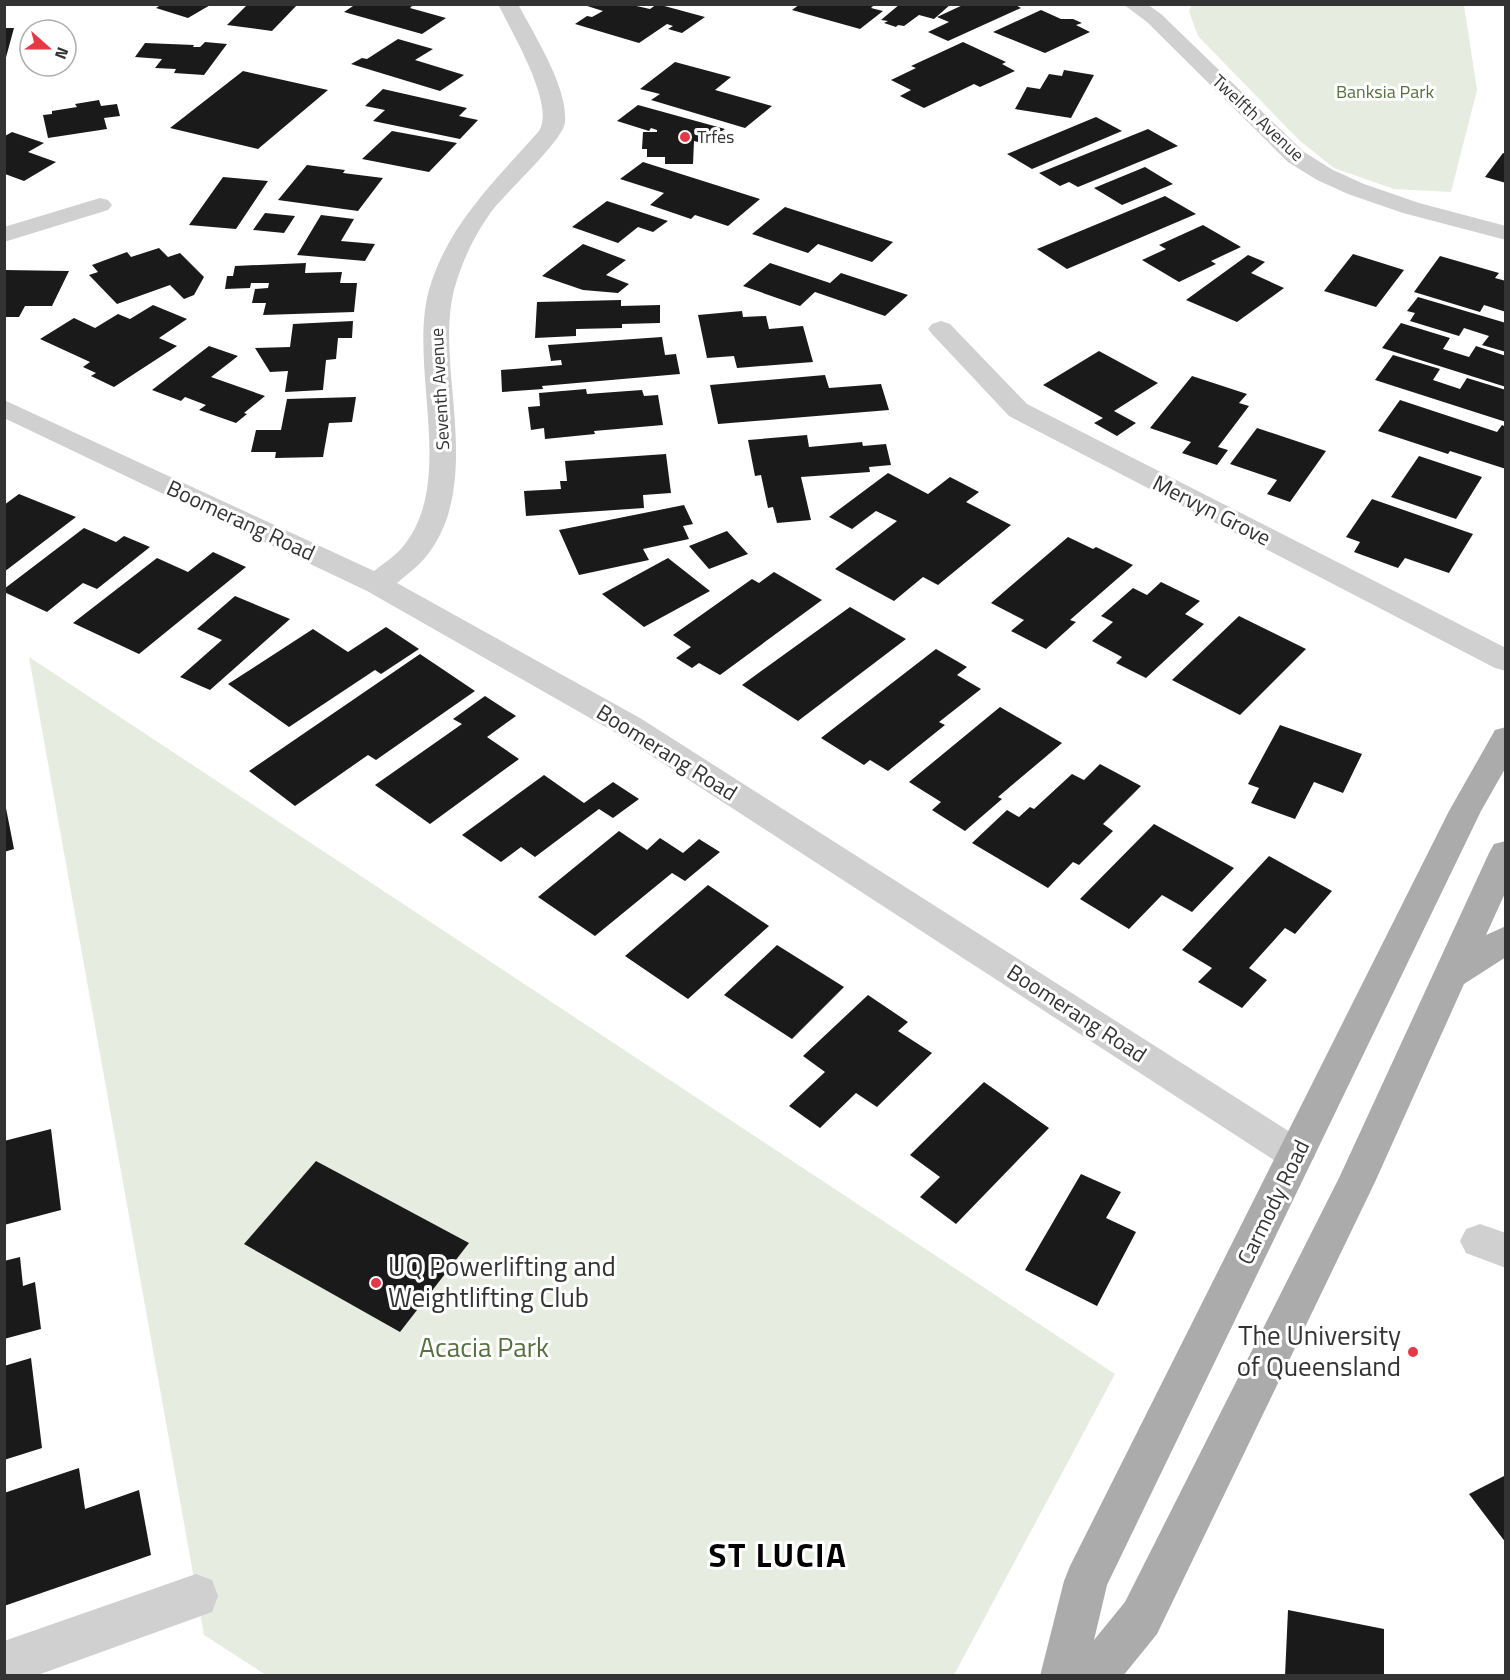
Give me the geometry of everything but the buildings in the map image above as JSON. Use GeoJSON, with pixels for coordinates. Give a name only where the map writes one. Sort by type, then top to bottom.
{"type":"FeatureCollection","features":[{"type":"Feature","properties":{"kind":"main road","name":"Carmody Road"},"geometry":{"type":"LineString","coordinates":[[1063,1676],[1086,1581],[1465,811],[1506,738]]}},
{"type":"Feature","properties":{"kind":"main road"},"geometry":{"type":"LineString","coordinates":[[1094,1676],[1140,1618],[1356,1182],[1506,853]]}},
{"type":"Feature","properties":{"kind":"main road"},"geometry":{"type":"LineString","coordinates":[[1450,975],[1506,939]]}},
{"type":"Feature","properties":{"kind":"street","name":"Seventh Avenue"},"geometry":{"type":"LineString","coordinates":[[377,584],[418,547],[435,510],[443,458],[436,322],[449,265],[460,238],[475,216],[541,143],[555,122],[552,100],[508,4]]}},
{"type":"Feature","properties":{"kind":"street","name":"Twelfth Avenue"},"geometry":{"type":"LineString","coordinates":[[1133,5],[1154,18],[1296,157],[1325,175],[1411,208],[1506,233]]}},
{"type":"Feature","properties":{"kind":"street"},"geometry":{"type":"LineString","coordinates":[[4,235],[100,205]]}},
{"type":"Feature","properties":{"kind":"street","name":"Mervyn Grove"},"geometry":{"type":"LineString","coordinates":[[941,329],[1018,410],[1506,662]]}},
{"type":"Feature","properties":{"kind":"street","name":"Boomerang Road"},"geometry":{"type":"LineString","coordinates":[[4,408],[377,584],[629,726],[1296,1155]]}},
{"type":"Feature","properties":{"kind":"street"},"geometry":{"type":"LineString","coordinates":[[4,1664],[196,1596]]}},
{"type":"Feature","properties":{"kind":"green space","name":"Banksia Park"},"geometry":{"type":"Polygon","coordinates":[[[1192,4],[1464,5],[1477,90],[1451,192],[1394,189],[1334,168],[1299,140],[1198,36],[1189,11],[1192,4]]]}},
{"type":"Feature","properties":{"kind":"green space","name":"Acacia Park"},"geometry":{"type":"Polygon","coordinates":[[[29,657],[1115,1374],[954,1675],[266,1675],[204,1635],[29,657]]]}},
{"type":"Feature","properties":{"kind":"place","name":"Trfes"},"geometry":{"type":"Point","coordinates":[685,137]}},
{"type":"Feature","properties":{"kind":"place","name":"UQ Powerlifting and Weightlifting Club"},"geometry":{"type":"Point","coordinates":[376,1283]}},
{"type":"Feature","properties":{"kind":"place","name":"The University of Queensland"},"geometry":{"type":"Point","coordinates":[1413,1352]}},
{"type":"Feature","properties":{"kind":"district","name":"ST LUCIA"},"geometry":{"type":"Point","coordinates":[778,1555]}}]}
